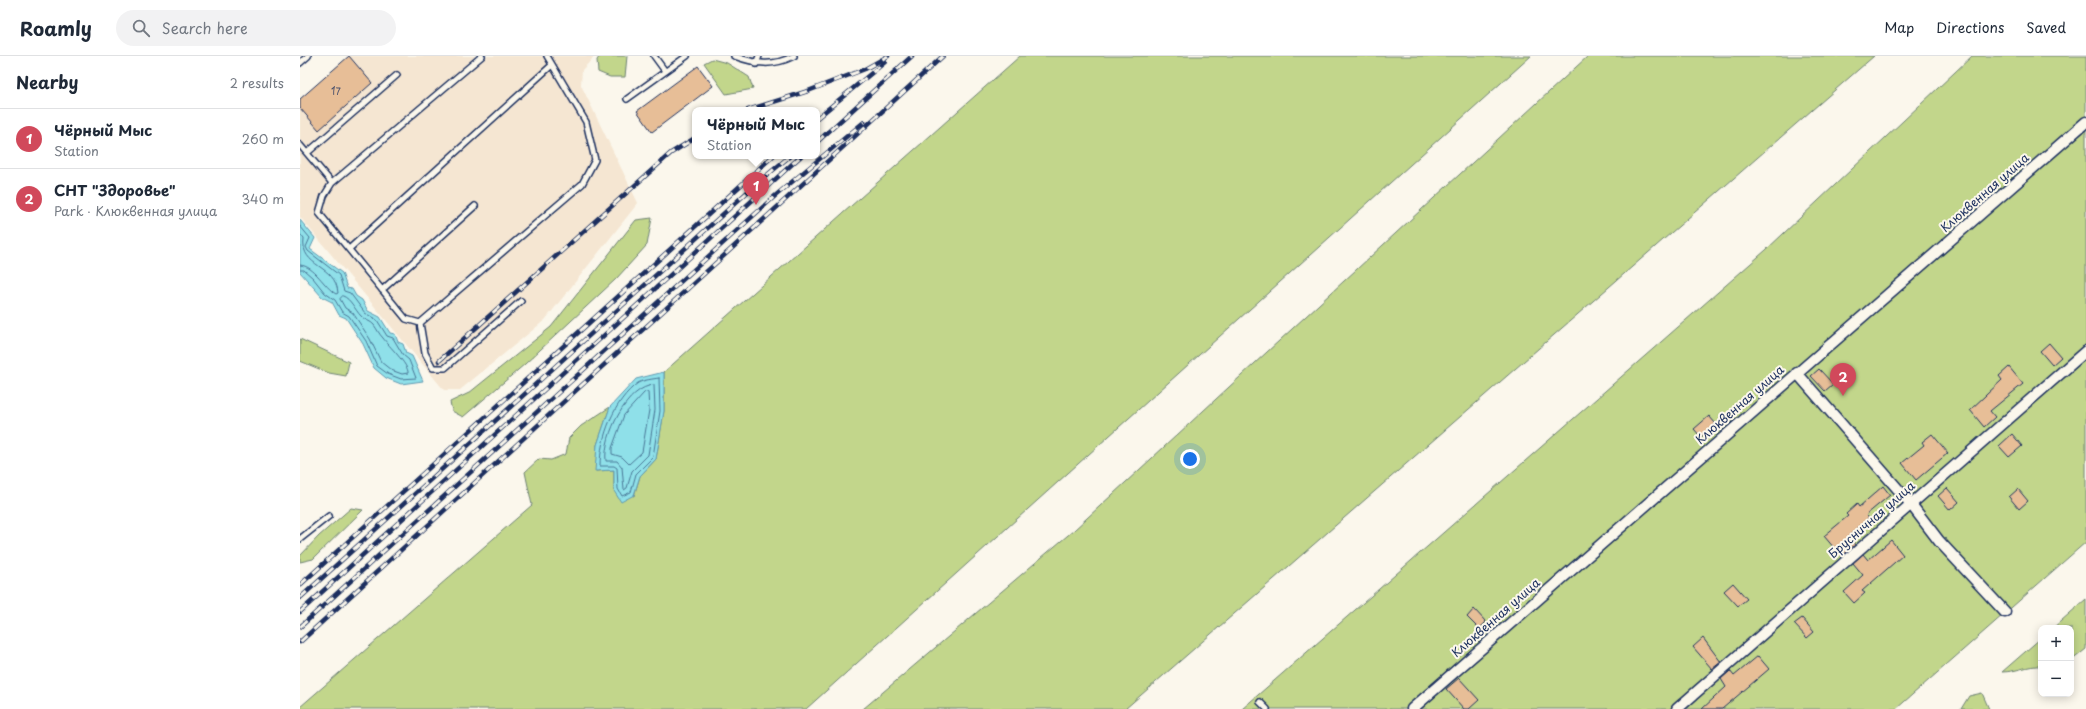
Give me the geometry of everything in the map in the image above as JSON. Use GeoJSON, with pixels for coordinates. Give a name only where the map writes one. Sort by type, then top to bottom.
{"type":"FeatureCollection","features":[{"type":"Feature","properties":{"kind":"street","name":"Клюквенная улица"},"geometry":{"type":"LineString","coordinates":[[1412,709],[2086,122]]}},
{"type":"Feature","properties":{"kind":"street","name":"Брусничная улица"},"geometry":{"type":"LineString","coordinates":[[1677,709],[1910,503],[2086,351]]}},
{"type":"Feature","properties":{"kind":"street"},"geometry":{"type":"LineString","coordinates":[[1797,373],[1910,503],[1939,541],[2005,612]]}},
{"type":"Feature","properties":{"kind":"lane"},"geometry":{"type":"LineString","coordinates":[[300,63],[308,56]]}},
{"type":"Feature","properties":{"kind":"lane"},"geometry":{"type":"LineString","coordinates":[[420,323],[406,319],[318,213],[324,196],[332,183],[482,56]]}},
{"type":"Feature","properties":{"kind":"lane"},"geometry":{"type":"LineString","coordinates":[[420,323],[582,184],[595,160],[586,122],[547,56]]}},
{"type":"Feature","properties":{"kind":"lane"},"geometry":{"type":"LineString","coordinates":[[654,56],[664,72]]}},
{"type":"Feature","properties":{"kind":"lane"},"geometry":{"type":"LineString","coordinates":[[627,99],[687,56]]}},
{"type":"Feature","properties":{"kind":"lane"},"geometry":{"type":"LineString","coordinates":[[734,56],[756,64],[781,62],[794,56]]}},
{"type":"Feature","properties":{"kind":"lane"},"geometry":{"type":"LineString","coordinates":[[756,64],[759,56]]}},
{"type":"Feature","properties":{"kind":"lane"},"geometry":{"type":"LineString","coordinates":[[349,250],[552,65]]}},
{"type":"Feature","properties":{"kind":"lane"},"geometry":{"type":"LineString","coordinates":[[307,153],[397,75]]}},
{"type":"Feature","properties":{"kind":"lane"},"geometry":{"type":"LineString","coordinates":[[300,145],[332,183]]}},
{"type":"Feature","properties":{"kind":"lane"},"geometry":{"type":"LineString","coordinates":[[382,290],[475,206]]}},
{"type":"Feature","properties":{"kind":"lane"},"geometry":{"type":"LineString","coordinates":[[420,323],[425,353],[433,368],[445,368],[521,301]]}},
{"type":"Feature","properties":{"kind":"lane"},"geometry":{"type":"LineString","coordinates":[[300,539],[329,516]]}},
{"type":"Feature","properties":{"kind":"lane"},"geometry":{"type":"LineString","coordinates":[[1260,702],[1267,709]]}},
{"type":"Feature","properties":{"kind":"shaded area"},"geometry":{"type":"Polygon","coordinates":[[[349,56],[595,56],[582,70],[581,85],[638,203],[545,320],[460,390],[444,390],[300,217],[300,99],[349,56]]]}},
{"type":"Feature","properties":{"kind":"green space"},"geometry":{"type":"Polygon","coordinates":[[[600,56],[627,56],[625,77],[610,77],[598,72],[597,60],[600,56]]]}},
{"type":"Feature","properties":{"kind":"green space"},"geometry":{"type":"Polygon","coordinates":[[[1020,56],[1531,56],[806,709],[300,709],[300,707],[532,505],[525,472],[539,459],[551,460],[566,454],[569,438],[581,426],[610,407],[597,445],[596,471],[614,470],[614,490],[634,496],[640,476],[656,459],[664,411],[664,372],[1020,56]]]}},
{"type":"Feature","properties":{"kind":"green space"},"geometry":{"type":"Polygon","coordinates":[[[1588,56],[1874,56],[1125,709],[863,709],[1074,530],[1588,56]]]}},
{"type":"Feature","properties":{"kind":"green space"},"geometry":{"type":"Polygon","coordinates":[[[1972,56],[2086,56],[2086,542],[1896,709],[1242,709],[1766,250],[1972,56]]]}},
{"type":"Feature","properties":{"kind":"green space"},"geometry":{"type":"Polygon","coordinates":[[[712,59],[727,63],[749,77],[753,89],[726,94],[704,63],[712,59]]]}},
{"type":"Feature","properties":{"kind":"green space"},"geometry":{"type":"Polygon","coordinates":[[[652,218],[647,245],[616,279],[525,364],[463,417],[452,411],[450,402],[469,393],[551,327],[636,220],[652,218]]]}},
{"type":"Feature","properties":{"kind":"green space"},"geometry":{"type":"Polygon","coordinates":[[[300,339],[349,362],[346,376],[329,373],[300,361],[300,339]]]}},
{"type":"Feature","properties":{"kind":"green space"},"geometry":{"type":"Polygon","coordinates":[[[351,508],[363,510],[313,559],[300,562],[300,556],[319,536],[351,508]]]}},
{"type":"Feature","properties":{"kind":"green space"},"geometry":{"type":"Polygon","coordinates":[[[2086,599],[2086,649],[2074,659],[2074,625],[2056,625],[2086,599]]]}},
{"type":"Feature","properties":{"kind":"green space"},"geometry":{"type":"Polygon","coordinates":[[[2038,641],[2038,666],[2002,672],[2038,641]]]}},
{"type":"Feature","properties":{"kind":"green space"},"geometry":{"type":"Polygon","coordinates":[[[1982,693],[1989,709],[1961,709],[1969,696],[1982,693]]]}},
{"type":"Feature","properties":{"kind":"water"},"geometry":{"type":"Polygon","coordinates":[[[300,220],[315,238],[310,249],[342,273],[347,288],[352,289],[356,296],[362,300],[368,311],[380,317],[390,333],[395,334],[398,342],[403,344],[406,353],[412,356],[423,381],[401,384],[386,378],[374,368],[363,344],[346,318],[339,315],[332,302],[322,297],[300,272],[300,220]]]}},
{"type":"Feature","properties":{"kind":"water"},"geometry":{"type":"Polygon","coordinates":[[[664,372],[664,411],[656,459],[640,476],[634,495],[621,502],[614,491],[614,470],[595,471],[597,445],[610,407],[636,379],[664,372]]]}},
{"type":"Feature","properties":{"kind":"building"},"geometry":{"type":"Polygon","coordinates":[[[349,56],[372,83],[319,130],[300,108],[300,99],[349,56]]]}},
{"type":"Feature","properties":{"kind":"building"},"geometry":{"type":"Polygon","coordinates":[[[698,66],[713,86],[652,132],[637,111],[698,66]]]}},
{"type":"Feature","properties":{"kind":"building"},"geometry":{"type":"Polygon","coordinates":[[[2049,343],[2061,357],[2052,365],[2040,351],[2049,343]]]}},
{"type":"Feature","properties":{"kind":"building"},"geometry":{"type":"Polygon","coordinates":[[[2009,367],[2023,384],[1990,411],[1995,417],[1984,427],[1970,410],[2002,380],[1999,376],[2009,367]]]}},
{"type":"Feature","properties":{"kind":"building"},"geometry":{"type":"Polygon","coordinates":[[[1819,369],[1833,384],[1825,391],[1811,376],[1819,369]]]}},
{"type":"Feature","properties":{"kind":"building"},"geometry":{"type":"Polygon","coordinates":[[[1709,416],[1716,424],[1701,437],[1694,429],[1709,416]]]}},
{"type":"Feature","properties":{"kind":"building"},"geometry":{"type":"Polygon","coordinates":[[[1932,434],[1948,453],[1916,480],[1902,463],[1924,445],[1922,442],[1932,434]]]}},
{"type":"Feature","properties":{"kind":"building"},"geometry":{"type":"Polygon","coordinates":[[[2012,434],[2022,446],[2009,457],[1999,446],[2012,434]]]}},
{"type":"Feature","properties":{"kind":"building"},"geometry":{"type":"Polygon","coordinates":[[[1883,486],[1890,495],[1866,515],[1869,518],[1849,536],[1855,545],[1845,554],[1843,552],[1840,555],[1824,536],[1848,516],[1846,514],[1857,504],[1859,507],[1883,486]]]}},
{"type":"Feature","properties":{"kind":"building"},"geometry":{"type":"Polygon","coordinates":[[[1947,488],[1959,502],[1950,510],[1938,496],[1947,488]]]}},
{"type":"Feature","properties":{"kind":"building"},"geometry":{"type":"Polygon","coordinates":[[[2018,489],[2028,501],[2019,509],[2009,497],[2018,489]]]}},
{"type":"Feature","properties":{"kind":"building"},"geometry":{"type":"Polygon","coordinates":[[[1891,540],[1903,555],[1862,591],[1865,593],[1854,603],[1844,592],[1863,575],[1853,563],[1863,554],[1868,560],[1891,540]]]}},
{"type":"Feature","properties":{"kind":"building"},"geometry":{"type":"Polygon","coordinates":[[[1733,583],[1747,599],[1738,606],[1724,591],[1733,583]]]}},
{"type":"Feature","properties":{"kind":"building"},"geometry":{"type":"Polygon","coordinates":[[[1474,609],[1486,622],[1479,629],[1467,617],[1474,609]]]}},
{"type":"Feature","properties":{"kind":"building"},"geometry":{"type":"Polygon","coordinates":[[[1802,618],[1814,632],[1807,638],[1794,624],[1802,618]]]}},
{"type":"Feature","properties":{"kind":"building"},"geometry":{"type":"Polygon","coordinates":[[[1703,638],[1721,662],[1712,669],[1693,647],[1703,638]]]}},
{"type":"Feature","properties":{"kind":"building"},"geometry":{"type":"Polygon","coordinates":[[[1758,656],[1769,669],[1722,709],[1702,709],[1726,687],[1721,679],[1730,671],[1734,676],[1758,656]]]}},
{"type":"Feature","properties":{"kind":"building"},"geometry":{"type":"Polygon","coordinates":[[[1459,678],[1479,700],[1469,709],[1464,709],[1446,689],[1459,678]]]}},
{"type":"Feature","properties":{"kind":"railway"},"geometry":{"type":"LineString","coordinates":[[757,107],[808,91],[865,69],[888,56]]}},
{"type":"Feature","properties":{"kind":"railway"},"geometry":{"type":"LineString","coordinates":[[820,139],[912,56]]}},
{"type":"Feature","properties":{"kind":"railway"},"geometry":{"type":"LineString","coordinates":[[300,642],[943,56]]}},
{"type":"Feature","properties":{"kind":"railway"},"geometry":{"type":"LineString","coordinates":[[820,116],[885,62]]}},
{"type":"Feature","properties":{"kind":"railway"},"geometry":{"type":"LineString","coordinates":[[820,159],[864,122]]}},
{"type":"Feature","properties":{"kind":"railway"},"geometry":{"type":"LineString","coordinates":[[439,361],[671,153],[692,140]]}},
{"type":"Feature","properties":{"kind":"railway"},"geometry":{"type":"LineString","coordinates":[[300,585],[770,159]]}},
{"type":"Feature","properties":{"kind":"railway"},"geometry":{"type":"LineString","coordinates":[[300,598],[754,186],[786,159]]}},
{"type":"Feature","properties":{"kind":"railway"},"geometry":{"type":"LineString","coordinates":[[300,612],[798,159]]}},
{"type":"Feature","properties":{"kind":"railway"},"geometry":{"type":"LineString","coordinates":[[300,627],[775,196],[820,159]]}},
{"type":"Feature","properties":{"kind":"place","name":"Чёрный Мыс"},"geometry":{"type":"Point","coordinates":[756,205]}},
{"type":"Feature","properties":{"kind":"place","name":"СНТ \"Здоровье\""},"geometry":{"type":"Point","coordinates":[1843,396]}}]}
